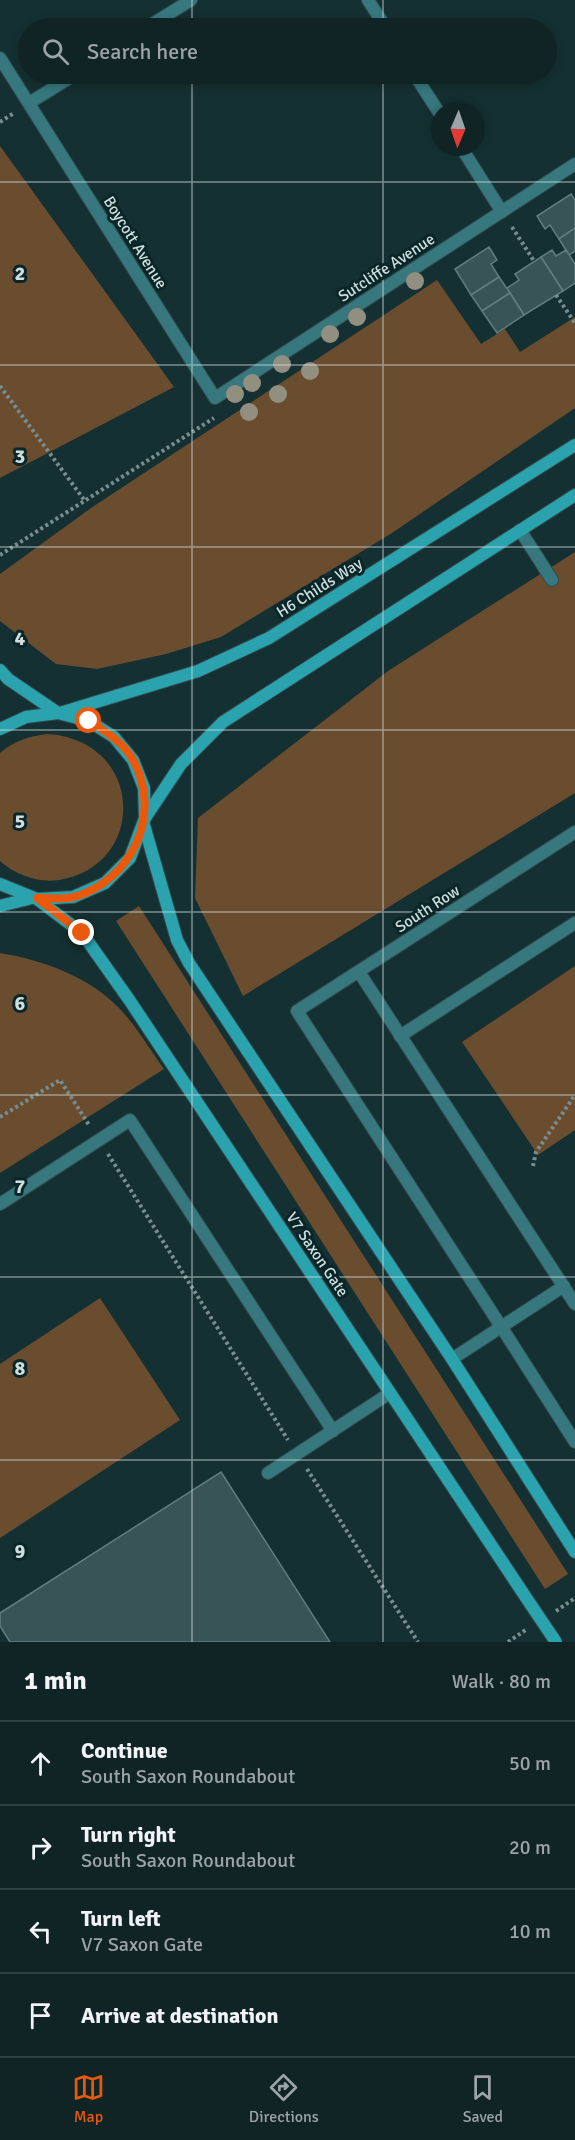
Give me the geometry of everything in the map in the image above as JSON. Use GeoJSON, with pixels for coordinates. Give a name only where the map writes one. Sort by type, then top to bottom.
{"type":"FeatureCollection","features":[{"type":"Feature","properties":{"kind":"street"},"geometry":{"type":"LineString","coordinates":[[162,18],[191,0]]}},
{"type":"Feature","properties":{"kind":"street"},"geometry":{"type":"LineString","coordinates":[[368,0],[380,18]]}},
{"type":"Feature","properties":{"kind":"street","name":"Boycott Avenue"},"geometry":{"type":"LineString","coordinates":[[0,58],[215,398]]}},
{"type":"Feature","properties":{"kind":"street"},"geometry":{"type":"LineString","coordinates":[[29,103],[60,84]]}},
{"type":"Feature","properties":{"kind":"street"},"geometry":{"type":"LineString","coordinates":[[420,84],[432,102]]}},
{"type":"Feature","properties":{"kind":"street"},"geometry":{"type":"LineString","coordinates":[[467,156],[502,212]]}},
{"type":"Feature","properties":{"kind":"street","name":"Sutcliffe Avenue"},"geometry":{"type":"LineString","coordinates":[[215,398],[575,164]]}},
{"type":"Feature","properties":{"kind":"street","name":"H6 Childs Way"},"geometry":{"type":"LineString","coordinates":[[59,713],[198,671],[269,638],[575,445]]}},
{"type":"Feature","properties":{"kind":"street"},"geometry":{"type":"LineString","coordinates":[[0,906],[35,898],[73,897],[105,883],[130,858],[144,821],[181,764],[223,722],[575,495]]}},
{"type":"Feature","properties":{"kind":"street"},"geometry":{"type":"LineString","coordinates":[[520,530],[552,580]]}},
{"type":"Feature","properties":{"kind":"street"},"geometry":{"type":"LineString","coordinates":[[0,670],[8,679],[59,713],[89,721],[114,737],[133,760],[144,788],[144,821],[177,940],[189,963],[452,1359],[575,1552]]}},
{"type":"Feature","properties":{"kind":"street"},"geometry":{"type":"LineString","coordinates":[[0,729],[26,717],[59,713]]}},
{"type":"Feature","properties":{"kind":"street","name":"South Row"},"geometry":{"type":"LineString","coordinates":[[502,1328],[297,1011],[575,832]]}},
{"type":"Feature","properties":{"kind":"street"},"geometry":{"type":"LineString","coordinates":[[0,884],[35,898]]}},
{"type":"Feature","properties":{"kind":"street","name":"V7 Saxon Gate"},"geometry":{"type":"LineString","coordinates":[[35,898],[82,933],[130,1001],[556,1642]]}},
{"type":"Feature","properties":{"kind":"street"},"geometry":{"type":"LineString","coordinates":[[400,1036],[575,923]]}},
{"type":"Feature","properties":{"kind":"street"},"geometry":{"type":"LineString","coordinates":[[359,972],[575,1304]]}},
{"type":"Feature","properties":{"kind":"street"},"geometry":{"type":"LineString","coordinates":[[0,1204],[130,1120],[333,1431]]}},
{"type":"Feature","properties":{"kind":"street"},"geometry":{"type":"LineString","coordinates":[[452,1359],[564,1286]]}},
{"type":"Feature","properties":{"kind":"street"},"geometry":{"type":"LineString","coordinates":[[502,1328],[575,1442]]}},
{"type":"Feature","properties":{"kind":"street"},"geometry":{"type":"LineString","coordinates":[[268,1473],[390,1393]]}},
{"type":"Feature","properties":{"kind":"path"},"geometry":{"type":"LineString","coordinates":[[502,212],[534,261]]}},
{"type":"Feature","properties":{"kind":"path"},"geometry":{"type":"LineString","coordinates":[[556,295],[575,323]]}},
{"type":"Feature","properties":{"kind":"path"},"geometry":{"type":"LineString","coordinates":[[0,386],[85,501]]}},
{"type":"Feature","properties":{"kind":"path"},"geometry":{"type":"LineString","coordinates":[[0,1117],[60,1080],[418,1642]]}},
{"type":"Feature","properties":{"kind":"path"},"geometry":{"type":"LineString","coordinates":[[533,1166],[536,1152],[575,1095]]}},
{"type":"Feature","properties":{"kind":"shaded area"},"geometry":{"type":"Polygon","coordinates":[[[0,146],[174,387],[0,478],[0,146]]]}},
{"type":"Feature","properties":{"kind":"shaded area"},"geometry":{"type":"Polygon","coordinates":[[[437,280],[481,344],[505,329],[520,352],[575,317],[575,408],[392,533],[221,637],[166,654],[97,669],[56,664],[0,621],[0,574],[91,508],[437,280]]]}},
{"type":"Feature","properties":{"kind":"shaded area"},"geometry":{"type":"Polygon","coordinates":[[[575,552],[575,793],[243,996],[195,898],[198,818],[388,671],[575,552]]]}},
{"type":"Feature","properties":{"kind":"shaded area"},"geometry":{"type":"Polygon","coordinates":[[[47,734],[79,741],[103,757],[117,779],[123,804],[120,829],[108,852],[88,870],[51,881],[27,877],[0,861],[0,753],[22,740],[47,734]]]}},
{"type":"Feature","properties":{"kind":"shaded area"},"geometry":{"type":"Polygon","coordinates":[[[139,906],[568,1574],[545,1589],[116,921],[139,906]]]}},
{"type":"Feature","properties":{"kind":"shaded area"},"geometry":{"type":"Polygon","coordinates":[[[0,953],[49,965],[95,988],[126,1016],[164,1069],[0,1173],[0,953]]]}},
{"type":"Feature","properties":{"kind":"shaded area"},"geometry":{"type":"Polygon","coordinates":[[[575,966],[575,1130],[538,1155],[462,1042],[575,966]]]}},
{"type":"Feature","properties":{"kind":"shaded area"},"geometry":{"type":"Polygon","coordinates":[[[100,1298],[180,1420],[0,1538],[0,1364],[100,1298]]]}},
{"type":"Feature","properties":{"kind":"building"},"geometry":{"type":"Polygon","coordinates":[[[571,194],[575,200],[575,228],[559,239],[550,225],[545,229],[537,216],[571,194]]]}},
{"type":"Feature","properties":{"kind":"building"},"geometry":{"type":"Polygon","coordinates":[[[575,228],[575,251],[569,255],[559,239],[575,228]]]}},
{"type":"Feature","properties":{"kind":"building"},"geometry":{"type":"Polygon","coordinates":[[[489,247],[497,260],[491,264],[499,277],[471,295],[455,269],[489,247]]]}},
{"type":"Feature","properties":{"kind":"building"},"geometry":{"type":"Polygon","coordinates":[[[552,250],[556,256],[566,250],[575,264],[575,283],[563,291],[541,257],[552,250]]]}},
{"type":"Feature","properties":{"kind":"building"},"geometry":{"type":"Polygon","coordinates":[[[541,257],[563,291],[524,315],[507,288],[519,280],[515,274],[541,257]]]}},
{"type":"Feature","properties":{"kind":"building"},"geometry":{"type":"Polygon","coordinates":[[[499,277],[510,293],[482,311],[471,295],[499,277]]]}},
{"type":"Feature","properties":{"kind":"building"},"geometry":{"type":"Polygon","coordinates":[[[510,293],[524,315],[497,333],[482,311],[510,293]]]}},
{"type":"Feature","properties":{"kind":"building"},"geometry":{"type":"Polygon","coordinates":[[[221,1472],[330,1642],[10,1642],[0,1626],[0,1613],[221,1472]]]}},
{"type":"Feature","properties":{"kind":"route"},"geometry":{"type":"LineString","coordinates":[[82,933],[37,898],[73,897],[105,883],[130,858],[145,818],[144,788],[133,760],[114,737],[89,721]]}}]}
